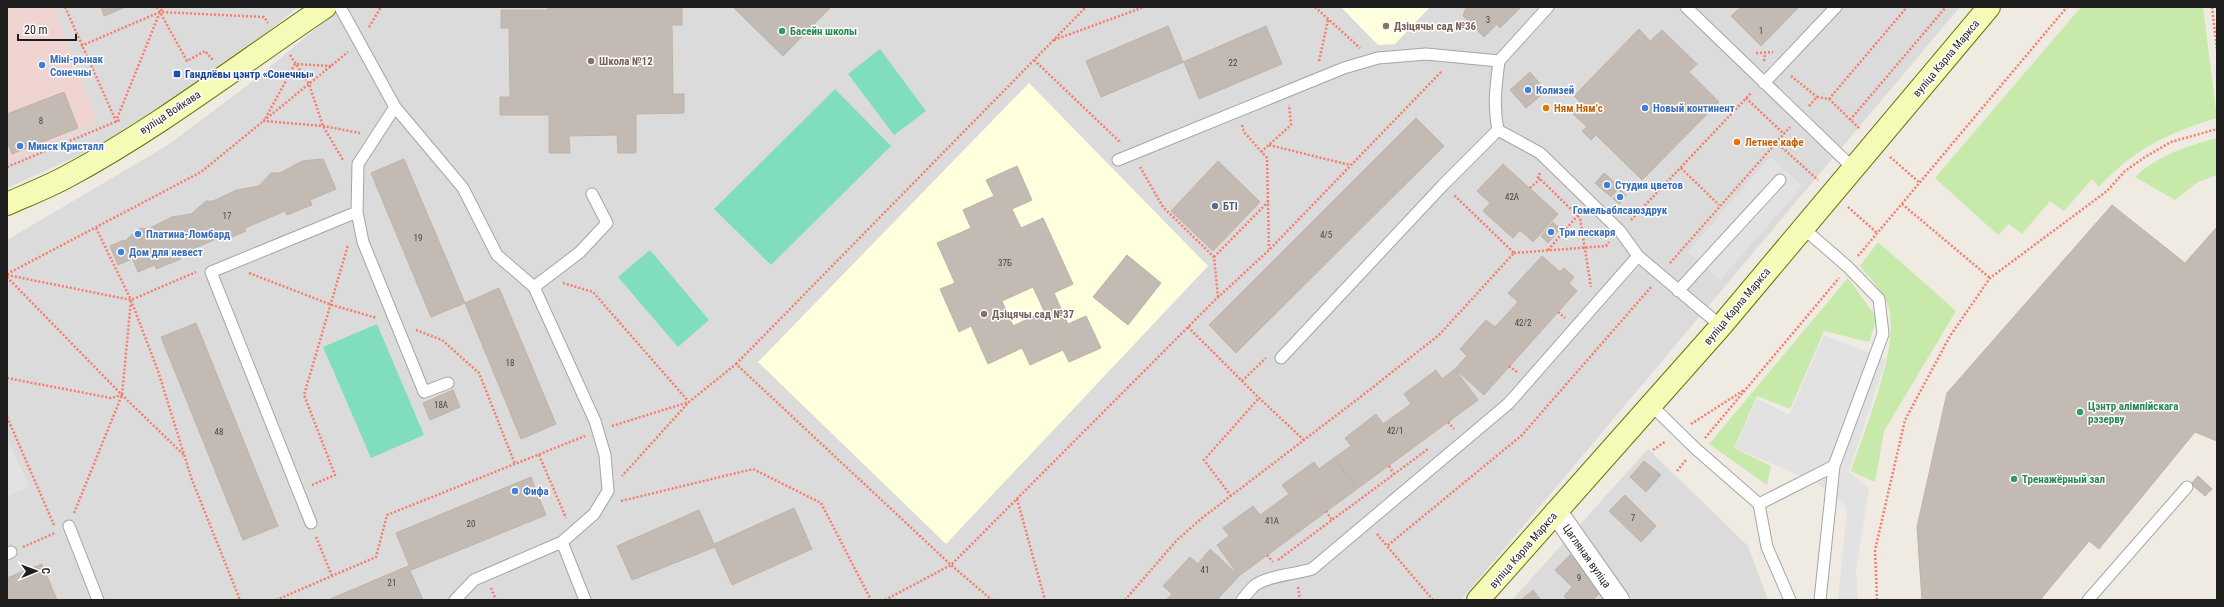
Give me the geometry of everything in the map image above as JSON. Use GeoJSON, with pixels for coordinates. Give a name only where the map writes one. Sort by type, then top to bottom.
{"type":"FeatureCollection","features":[{"type":"Feature","properties":{"kind":"main road","name":"вуліца Войкава"},"geometry":{"type":"LineString","coordinates":[[7,204],[68,176],[115,148],[186,102],[325,7]]}},
{"type":"Feature","properties":{"kind":"main road","name":"вуліца Карла Маркса"},"geometry":{"type":"LineString","coordinates":[[1478,600],[1721,326],[1989,7]]}},
{"type":"Feature","properties":{"kind":"street","name":"Цагляная вуліца"},"geometry":{"type":"LineString","coordinates":[[1556,512],[1618,600]]}},
{"type":"Feature","properties":{"kind":"lane"},"geometry":{"type":"LineString","coordinates":[[340,7],[394,107],[464,188],[497,255],[534,287],[598,431],[605,455],[608,491],[594,514],[562,542],[474,580],[455,600]]}},
{"type":"Feature","properties":{"kind":"lane"},"geometry":{"type":"LineString","coordinates":[[1548,7],[1499,61],[1494,111],[1498,130],[1540,153],[1620,231],[1638,256],[1721,326]]}},
{"type":"Feature","properties":{"kind":"lane"},"geometry":{"type":"LineString","coordinates":[[1686,7],[1798,117],[1853,168]]}},
{"type":"Feature","properties":{"kind":"lane"},"geometry":{"type":"LineString","coordinates":[[1763,82],[1836,7]]}},
{"type":"Feature","properties":{"kind":"lane"},"geometry":{"type":"LineString","coordinates":[[1118,160],[1314,79],[1372,59],[1426,54],[1499,61]]}},
{"type":"Feature","properties":{"kind":"lane"},"geometry":{"type":"LineString","coordinates":[[394,107],[358,164],[357,212],[363,242],[424,392],[448,383]]}},
{"type":"Feature","properties":{"kind":"lane"},"geometry":{"type":"LineString","coordinates":[[1281,358],[1443,185],[1498,130]]}},
{"type":"Feature","properties":{"kind":"lane"},"geometry":{"type":"LineString","coordinates":[[1678,291],[1780,180]]}},
{"type":"Feature","properties":{"kind":"lane"},"geometry":{"type":"LineString","coordinates":[[534,287],[580,252],[607,223],[592,194]]}},
{"type":"Feature","properties":{"kind":"lane"},"geometry":{"type":"LineString","coordinates":[[311,523],[211,272],[357,212]]}},
{"type":"Feature","properties":{"kind":"lane"},"geometry":{"type":"LineString","coordinates":[[1803,228],[1848,267],[1879,299],[1883,334],[1834,466],[1820,600]]}},
{"type":"Feature","properties":{"kind":"lane"},"geometry":{"type":"LineString","coordinates":[[1242,600],[1254,585],[1263,580],[1295,575],[1312,569],[1509,403],[1638,256]]}},
{"type":"Feature","properties":{"kind":"lane"},"geometry":{"type":"LineString","coordinates":[[1651,405],[1696,449],[1759,504],[1767,547],[1790,600]]}},
{"type":"Feature","properties":{"kind":"lane"},"geometry":{"type":"LineString","coordinates":[[1759,504],[1834,466]]}},
{"type":"Feature","properties":{"kind":"lane"},"geometry":{"type":"LineString","coordinates":[[2088,600],[2187,487]]}},
{"type":"Feature","properties":{"kind":"lane"},"geometry":{"type":"LineString","coordinates":[[69,526],[98,600]]}},
{"type":"Feature","properties":{"kind":"lane"},"geometry":{"type":"LineString","coordinates":[[562,542],[585,600]]}},
{"type":"Feature","properties":{"kind":"path"},"geometry":{"type":"LineString","coordinates":[[65,7],[116,121]]}},
{"type":"Feature","properties":{"kind":"path"},"geometry":{"type":"LineString","coordinates":[[157,7],[187,61],[205,51],[214,60]]}},
{"type":"Feature","properties":{"kind":"path"},"geometry":{"type":"LineString","coordinates":[[116,121],[160,12],[164,7]]}},
{"type":"Feature","properties":{"kind":"path"},"geometry":{"type":"LineString","coordinates":[[7,275],[201,172],[360,43],[381,7]]}},
{"type":"Feature","properties":{"kind":"path"},"geometry":{"type":"LineString","coordinates":[[608,491],[689,402],[736,364],[1086,7]]}},
{"type":"Feature","properties":{"kind":"path"},"geometry":{"type":"LineString","coordinates":[[1053,40],[1144,7]]}},
{"type":"Feature","properties":{"kind":"path"},"geometry":{"type":"LineString","coordinates":[[1315,7],[1372,59]]}},
{"type":"Feature","properties":{"kind":"path"},"geometry":{"type":"LineString","coordinates":[[1829,99],[1907,7]]}},
{"type":"Feature","properties":{"kind":"path"},"geometry":{"type":"LineString","coordinates":[[1850,120],[1946,7]]}},
{"type":"Feature","properties":{"kind":"path"},"geometry":{"type":"LineString","coordinates":[[1677,471],[2067,7]]}},
{"type":"Feature","properties":{"kind":"path"},"geometry":{"type":"LineString","coordinates":[[2212,7],[2217,50]]}},
{"type":"Feature","properties":{"kind":"path"},"geometry":{"type":"LineString","coordinates":[[82,46],[160,12],[264,16],[309,84],[323,126],[357,186]]}},
{"type":"Feature","properties":{"kind":"path"},"geometry":{"type":"LineString","coordinates":[[1314,79],[1328,19]]}},
{"type":"Feature","properties":{"kind":"path"},"geometry":{"type":"LineString","coordinates":[[1749,51],[1754,53],[1778,52]]}},
{"type":"Feature","properties":{"kind":"path"},"geometry":{"type":"LineString","coordinates":[[208,65],[220,57]]}},
{"type":"Feature","properties":{"kind":"path"},"geometry":{"type":"LineString","coordinates":[[885,600],[951,565],[1218,297],[1269,250],[1456,57]]}},
{"type":"Feature","properties":{"kind":"path"},"geometry":{"type":"LineString","coordinates":[[1034,60],[1132,154],[1163,207],[1214,257],[1218,297]]}},
{"type":"Feature","properties":{"kind":"path"},"geometry":{"type":"LineString","coordinates":[[295,64],[331,66]]}},
{"type":"Feature","properties":{"kind":"path"},"geometry":{"type":"LineString","coordinates":[[264,121],[295,64]]}},
{"type":"Feature","properties":{"kind":"path"},"geometry":{"type":"LineString","coordinates":[[1125,600],[1177,540],[1231,496],[1440,334],[1514,253],[1606,246],[1746,98],[1763,82]]}},
{"type":"Feature","properties":{"kind":"path"},"geometry":{"type":"LineString","coordinates":[[1261,152],[1290,125],[1289,90]]}},
{"type":"Feature","properties":{"kind":"path"},"geometry":{"type":"LineString","coordinates":[[1433,600],[1387,546],[1522,435],[1720,205],[1817,97],[1829,99],[1874,143],[1920,182]]}},
{"type":"Feature","properties":{"kind":"path"},"geometry":{"type":"LineString","coordinates":[[1746,98],[1784,134]]}},
{"type":"Feature","properties":{"kind":"path"},"geometry":{"type":"LineString","coordinates":[[1237,111],[1244,132],[1267,158],[1269,250]]}},
{"type":"Feature","properties":{"kind":"path"},"geometry":{"type":"LineString","coordinates":[[7,167],[116,121],[122,120]]}},
{"type":"Feature","properties":{"kind":"path"},"geometry":{"type":"LineString","coordinates":[[264,121],[323,126],[376,136]]}},
{"type":"Feature","properties":{"kind":"path"},"geometry":{"type":"LineString","coordinates":[[1877,600],[1875,550],[1905,420],[1950,336],[1990,278],[2107,191],[2125,171],[2145,157],[2171,142],[2217,129]]}},
{"type":"Feature","properties":{"kind":"path"},"geometry":{"type":"LineString","coordinates":[[1269,145],[1351,165]]}},
{"type":"Feature","properties":{"kind":"path"},"geometry":{"type":"LineString","coordinates":[[1546,160],[1538,177],[1580,218],[1586,248],[1591,289]]}},
{"type":"Feature","properties":{"kind":"path"},"geometry":{"type":"LineString","coordinates":[[1680,168],[1720,205]]}},
{"type":"Feature","properties":{"kind":"path"},"geometry":{"type":"LineString","coordinates":[[1530,188],[1540,179]]}},
{"type":"Feature","properties":{"kind":"path"},"geometry":{"type":"LineString","coordinates":[[1443,185],[1514,253]]}},
{"type":"Feature","properties":{"kind":"path"},"geometry":{"type":"LineString","coordinates":[[1214,257],[1268,202]]}},
{"type":"Feature","properties":{"kind":"path"},"geometry":{"type":"LineString","coordinates":[[1902,204],[1990,278]]}},
{"type":"Feature","properties":{"kind":"path"},"geometry":{"type":"LineString","coordinates":[[298,491],[335,475],[304,395],[332,305],[357,212]]}},
{"type":"Feature","properties":{"kind":"path"},"geometry":{"type":"LineString","coordinates":[[1547,251],[1578,215]]}},
{"type":"Feature","properties":{"kind":"path"},"geometry":{"type":"LineString","coordinates":[[96,228],[131,300],[158,371],[192,480],[240,600]]}},
{"type":"Feature","properties":{"kind":"path"},"geometry":{"type":"LineString","coordinates":[[236,262],[247,272],[332,305],[396,323],[442,340],[479,373],[515,464]]}},
{"type":"Feature","properties":{"kind":"path"},"geometry":{"type":"LineString","coordinates":[[7,275],[131,300],[205,269],[211,272]]}},
{"type":"Feature","properties":{"kind":"path"},"geometry":{"type":"LineString","coordinates":[[7,275],[122,396],[184,456]]}},
{"type":"Feature","properties":{"kind":"path"},"geometry":{"type":"LineString","coordinates":[[546,278],[594,292],[689,402]]}},
{"type":"Feature","properties":{"kind":"path"},"geometry":{"type":"LineString","coordinates":[[69,526],[122,396],[131,300]]}},
{"type":"Feature","properties":{"kind":"path"},"geometry":{"type":"LineString","coordinates":[[1558,312],[1565,319]]}},
{"type":"Feature","properties":{"kind":"path"},"geometry":{"type":"LineString","coordinates":[[1560,324],[1570,313]]}},
{"type":"Feature","properties":{"kind":"path"},"geometry":{"type":"LineString","coordinates":[[1188,327],[1259,398],[1304,440]]}},
{"type":"Feature","properties":{"kind":"path"},"geometry":{"type":"LineString","coordinates":[[1242,381],[1266,358],[1281,358]]}},
{"type":"Feature","properties":{"kind":"path"},"geometry":{"type":"LineString","coordinates":[[736,364],[951,565],[992,600]]}},
{"type":"Feature","properties":{"kind":"path"},"geometry":{"type":"LineString","coordinates":[[1509,366],[1517,373]]}},
{"type":"Feature","properties":{"kind":"path"},"geometry":{"type":"LineString","coordinates":[[1512,378],[1522,367]]}},
{"type":"Feature","properties":{"kind":"path"},"geometry":{"type":"LineString","coordinates":[[7,378],[111,398],[122,396]]}},
{"type":"Feature","properties":{"kind":"path"},"geometry":{"type":"LineString","coordinates":[[1653,450],[1747,388]]}},
{"type":"Feature","properties":{"kind":"path"},"geometry":{"type":"LineString","coordinates":[[1231,496],[1204,460],[1259,398]]}},
{"type":"Feature","properties":{"kind":"path"},"geometry":{"type":"LineString","coordinates":[[276,600],[376,557],[387,515],[598,431],[689,402]]}},
{"type":"Feature","properties":{"kind":"path"},"geometry":{"type":"LineString","coordinates":[[7,417],[57,532],[9,553]]}},
{"type":"Feature","properties":{"kind":"path"},"geometry":{"type":"LineString","coordinates":[[1448,422],[1454,430]]}},
{"type":"Feature","properties":{"kind":"path"},"geometry":{"type":"LineString","coordinates":[[1448,434],[1460,426]]}},
{"type":"Feature","properties":{"kind":"path"},"geometry":{"type":"LineString","coordinates":[[1268,567],[1430,447]]}},
{"type":"Feature","properties":{"kind":"path"},"geometry":{"type":"LineString","coordinates":[[538,454],[572,534]]}},
{"type":"Feature","properties":{"kind":"path"},"geometry":{"type":"LineString","coordinates":[[1389,466],[1394,474]]}},
{"type":"Feature","properties":{"kind":"path"},"geometry":{"type":"LineString","coordinates":[[599,506],[753,469],[820,503],[871,600]]}},
{"type":"Feature","properties":{"kind":"path"},"geometry":{"type":"LineString","coordinates":[[1017,499],[1045,600]]}},
{"type":"Feature","properties":{"kind":"path"},"geometry":{"type":"LineString","coordinates":[[1326,511],[1332,520]]}},
{"type":"Feature","properties":{"kind":"path"},"geometry":{"type":"LineString","coordinates":[[311,523],[332,576]]}},
{"type":"Feature","properties":{"kind":"path"},"geometry":{"type":"LineString","coordinates":[[1268,555],[1274,563]]}},
{"type":"Feature","properties":{"kind":"shaded area"},"geometry":{"type":"Polygon","coordinates":[[[7,7],[298,7],[262,36],[109,142],[7,188],[7,7]]]}},
{"type":"Feature","properties":{"kind":"shaded area","name":"Міні-рынак Сонечны"},"geometry":{"type":"Polygon","coordinates":[[[7,7],[54,7],[98,123],[7,162],[7,7]]]}},
{"type":"Feature","properties":{"kind":"shaded area"},"geometry":{"type":"Polygon","coordinates":[[[342,7],[1960,7],[1461,600],[7,600],[7,240],[168,145],[248,85],[342,7]]]}},
{"type":"Feature","properties":{"kind":"shaded area","name":"Дзіцячы сад №36"},"geometry":{"type":"Polygon","coordinates":[[[1341,7],[1430,7],[1395,44],[1378,45],[1341,7]]]}},
{"type":"Feature","properties":{"kind":"shaded area","name":"Дзіцячы сад №37"},"geometry":{"type":"Polygon","coordinates":[[[1029,83],[1208,266],[946,544],[758,362],[1029,83]]]}},
{"type":"Feature","properties":{"kind":"shaded area"},"geometry":{"type":"Polygon","coordinates":[[[1770,157],[1802,186],[1720,280],[1688,252],[1770,157]]]}},
{"type":"Feature","properties":{"kind":"shaded area"},"geometry":{"type":"Polygon","coordinates":[[[1824,335],[1886,359],[1849,471],[1869,489],[1856,570],[1858,600],[1838,600],[1847,507],[1817,483],[1735,448],[1757,399],[1789,415],[1824,335]]]}},
{"type":"Feature","properties":{"kind":"shaded area"},"geometry":{"type":"Polygon","coordinates":[[[7,438],[29,486],[7,497],[7,438]]]}},
{"type":"Feature","properties":{"kind":"shaded area"},"geometry":{"type":"Polygon","coordinates":[[[1648,449],[1748,546],[1768,600],[1512,600],[1648,449]]]}},
{"type":"Feature","properties":{"kind":"green space"},"geometry":{"type":"Polygon","coordinates":[[[2081,7],[2203,7],[2217,118],[2167,136],[2152,144],[2125,162],[2099,187],[2092,179],[2064,211],[2050,201],[2022,234],[2009,224],[1998,235],[1935,178],[2081,7]]]}},
{"type":"Feature","properties":{"kind":"green space"},"geometry":{"type":"Polygon","coordinates":[[[880,49],[926,111],[894,135],[848,74],[880,49]]]}},
{"type":"Feature","properties":{"kind":"green space"},"geometry":{"type":"Polygon","coordinates":[[[835,89],[891,146],[771,265],[714,209],[835,89]]]}},
{"type":"Feature","properties":{"kind":"green space"},"geometry":{"type":"Polygon","coordinates":[[[2217,138],[2217,175],[2198,182],[2175,200],[2135,177],[2153,163],[2173,153],[2217,138]]]}},
{"type":"Feature","properties":{"kind":"green space"},"geometry":{"type":"Polygon","coordinates":[[[1878,242],[1956,311],[1884,431],[1875,482],[1851,471],[1880,386],[1890,339],[1891,319],[1885,298],[1860,266],[1878,242]]]}},
{"type":"Feature","properties":{"kind":"green space"},"geometry":{"type":"Polygon","coordinates":[[[650,250],[709,320],[678,347],[618,277],[650,250]]]}},
{"type":"Feature","properties":{"kind":"green space"},"geometry":{"type":"Polygon","coordinates":[[[1848,278],[1877,318],[1869,342],[1824,331],[1790,409],[1757,396],[1734,448],[1771,466],[1767,485],[1709,444],[1848,278]]]}},
{"type":"Feature","properties":{"kind":"green space"},"geometry":{"type":"Polygon","coordinates":[[[377,324],[424,435],[371,458],[323,347],[377,324]]]}},
{"type":"Feature","properties":{"kind":"building"},"geometry":{"type":"Polygon","coordinates":[[[101,7],[126,7],[104,16],[101,7]]]}},
{"type":"Feature","properties":{"kind":"building","name":"Школа №12"},"geometry":{"type":"Polygon","coordinates":[[[548,7],[682,7],[682,25],[672,25],[673,94],[684,94],[684,113],[636,114],[636,153],[618,153],[617,135],[569,136],[570,153],[549,153],[549,115],[500,115],[500,97],[510,97],[509,28],[501,28],[501,10],[548,10],[548,7]]]}},
{"type":"Feature","properties":{"kind":"building","name":"Басейн школы"},"geometry":{"type":"Polygon","coordinates":[[[733,7],[831,7],[783,56],[733,7]]]}},
{"type":"Feature","properties":{"kind":"building"},"geometry":{"type":"Polygon","coordinates":[[[1466,7],[1521,7],[1500,28],[1497,24],[1484,37],[1463,16],[1466,7]]]}},
{"type":"Feature","properties":{"kind":"building"},"geometry":{"type":"Polygon","coordinates":[[[1741,7],[1799,7],[1761,46],[1731,16],[1741,7]]]}},
{"type":"Feature","properties":{"kind":"building"},"geometry":{"type":"Polygon","coordinates":[[[1168,26],[1183,62],[1266,26],[1282,64],[1199,99],[1184,62],[1101,97],[1086,61],[1168,26]]]}},
{"type":"Feature","properties":{"kind":"building","name":"Новый континент"},"geometry":{"type":"Polygon","coordinates":[[[1639,29],[1650,41],[1662,30],[1697,64],[1689,72],[1719,102],[1642,180],[1596,135],[1591,140],[1582,131],[1587,127],[1572,113],[1582,104],[1574,96],[1639,29]]]}},
{"type":"Feature","properties":{"kind":"building","name":"Колизей"},"geometry":{"type":"Polygon","coordinates":[[[1530,72],[1546,91],[1526,108],[1510,90],[1530,72]]]}},
{"type":"Feature","properties":{"kind":"building"},"geometry":{"type":"Polygon","coordinates":[[[64,92],[78,128],[12,154],[7,141],[7,114],[64,92]]]}},
{"type":"Feature","properties":{"kind":"building"},"geometry":{"type":"Polygon","coordinates":[[[1416,118],[1444,146],[1236,353],[1209,325],[1416,118]]]}},
{"type":"Feature","properties":{"kind":"building"},"geometry":{"type":"Polygon","coordinates":[[[323,159],[336,189],[310,200],[312,205],[287,215],[285,211],[245,228],[246,231],[223,241],[221,237],[179,255],[181,259],[156,269],[155,265],[138,272],[125,241],[140,228],[148,229],[172,217],[191,214],[206,201],[213,201],[237,190],[259,186],[271,173],[280,173],[302,161],[323,159]]]}},
{"type":"Feature","properties":{"kind":"building"},"geometry":{"type":"Polygon","coordinates":[[[404,159],[465,303],[431,317],[371,173],[404,159]]]}},
{"type":"Feature","properties":{"kind":"building","name":"БТІ"},"geometry":{"type":"Polygon","coordinates":[[[1218,161],[1260,202],[1213,251],[1171,211],[1218,161]]]}},
{"type":"Feature","properties":{"kind":"building"},"geometry":{"type":"Polygon","coordinates":[[[1503,164],[1558,214],[1533,242],[1520,230],[1513,238],[1483,211],[1490,203],[1477,191],[1503,164]]]}},
{"type":"Feature","properties":{"kind":"building"},"geometry":{"type":"Polygon","coordinates":[[[1017,166],[1032,200],[1012,209],[1021,228],[1043,218],[1073,284],[1054,293],[1068,324],[1086,316],[1101,348],[1069,362],[1063,350],[1030,365],[1022,348],[988,364],[971,326],[959,332],[940,289],[955,283],[937,243],[971,228],[963,210],[994,196],[986,180],[1017,166]],[[1033,287],[1002,301],[1013,326],[1044,311],[1033,287]]]}},
{"type":"Feature","properties":{"kind":"building","name":"Студия цветов"},"geometry":{"type":"Polygon","coordinates":[[[1604,173],[1620,187],[1611,197],[1595,183],[1604,173]]]}},
{"type":"Feature","properties":{"kind":"building","name":"Гомельаблсаюздрук"},"geometry":{"type":"Polygon","coordinates":[[[1621,190],[1626,196],[1619,204],[1613,199],[1621,190]]]}},
{"type":"Feature","properties":{"kind":"building","name":"Цэнтр алімпійскага рэзерву"},"geometry":{"type":"Polygon","coordinates":[[[2112,205],[2185,263],[2217,227],[2217,441],[2195,432],[2099,549],[2089,541],[2040,600],[1922,600],[1917,527],[1947,393],[2112,205]]]}},
{"type":"Feature","properties":{"kind":"building","name":"Три пескаря"},"geometry":{"type":"Polygon","coordinates":[[[1553,222],[1560,229],[1548,243],[1541,236],[1553,222]]]}},
{"type":"Feature","properties":{"kind":"building","name":"Дом для невест"},"geometry":{"type":"Polygon","coordinates":[[[124,240],[132,259],[118,265],[110,246],[124,240]]]}},
{"type":"Feature","properties":{"kind":"building"},"geometry":{"type":"Polygon","coordinates":[[[1127,255],[1161,283],[1128,325],[1093,297],[1127,255]]]}},
{"type":"Feature","properties":{"kind":"building"},"geometry":{"type":"Polygon","coordinates":[[[1542,256],[1560,272],[1564,268],[1574,277],[1569,283],[1577,291],[1484,395],[1455,369],[1467,356],[1460,349],[1486,320],[1495,327],[1518,302],[1508,293],[1542,256]]]}},
{"type":"Feature","properties":{"kind":"building"},"geometry":{"type":"Polygon","coordinates":[[[499,288],[556,424],[521,439],[465,303],[499,288]]]}},
{"type":"Feature","properties":{"kind":"building"},"geometry":{"type":"Polygon","coordinates":[[[196,323],[278,526],[243,540],[161,337],[196,323]]]}},
{"type":"Feature","properties":{"kind":"building"},"geometry":{"type":"Polygon","coordinates":[[[1455,369],[1478,400],[1357,489],[1334,458],[1351,446],[1345,438],[1376,414],[1383,424],[1411,404],[1404,394],[1436,370],[1442,379],[1455,369]]]}},
{"type":"Feature","properties":{"kind":"building"},"geometry":{"type":"Polygon","coordinates":[[[453,390],[460,407],[430,420],[423,403],[453,390]]]}},
{"type":"Feature","properties":{"kind":"building"},"geometry":{"type":"Polygon","coordinates":[[[1334,458],[1357,489],[1239,576],[1217,545],[1229,536],[1223,528],[1253,506],[1260,515],[1289,494],[1282,485],[1314,462],[1319,469],[1334,458]]]}},
{"type":"Feature","properties":{"kind":"building"},"geometry":{"type":"Polygon","coordinates":[[[1644,461],[1661,475],[1646,492],[1630,477],[1644,461]]]}},
{"type":"Feature","properties":{"kind":"building"},"geometry":{"type":"Polygon","coordinates":[[[2198,476],[2212,489],[2205,496],[2191,484],[2198,476]]]}},
{"type":"Feature","properties":{"kind":"building"},"geometry":{"type":"Polygon","coordinates":[[[531,477],[546,515],[411,570],[396,533],[531,477]]]}},
{"type":"Feature","properties":{"kind":"building"},"geometry":{"type":"Polygon","coordinates":[[[1625,495],[1656,526],[1641,542],[1609,511],[1625,495]]]}},
{"type":"Feature","properties":{"kind":"building"},"geometry":{"type":"Polygon","coordinates":[[[794,508],[812,549],[732,585],[715,547],[632,580],[617,546],[699,510],[714,544],[794,508]]]}},
{"type":"Feature","properties":{"kind":"building"},"geometry":{"type":"Polygon","coordinates":[[[1210,549],[1239,576],[1217,600],[1166,600],[1172,594],[1163,586],[1190,557],[1198,564],[1210,549]]]}},
{"type":"Feature","properties":{"kind":"building"},"geometry":{"type":"Polygon","coordinates":[[[1570,555],[1604,589],[1593,600],[1568,600],[1564,596],[1572,587],[1555,570],[1570,555]]]}},
{"type":"Feature","properties":{"kind":"building"},"geometry":{"type":"Polygon","coordinates":[[[42,564],[57,600],[7,600],[7,578],[42,564]]]}},
{"type":"Feature","properties":{"kind":"building"},"geometry":{"type":"Polygon","coordinates":[[[408,566],[423,600],[328,600],[408,566]]]}},
{"type":"Feature","properties":{"kind":"building"},"geometry":{"type":"Polygon","coordinates":[[[1533,590],[1541,600],[1521,600],[1533,590]]]}},
{"type":"Feature","properties":{"kind":"place","name":"Дзіцячы сад №36"},"geometry":{"type":"Point","coordinates":[1386,26]}},
{"type":"Feature","properties":{"kind":"place","name":"Басейн школы"},"geometry":{"type":"Point","coordinates":[782,31]}},
{"type":"Feature","properties":{"kind":"place","name":"Школа №12"},"geometry":{"type":"Point","coordinates":[591,61]}},
{"type":"Feature","properties":{"kind":"place","name":"Міні-рынак Сонечны"},"geometry":{"type":"Point","coordinates":[42,65]}},
{"type":"Feature","properties":{"kind":"place","name":"Гандлёвы цэнтр «Сонечны»"},"geometry":{"type":"Point","coordinates":[177,74]}},
{"type":"Feature","properties":{"kind":"place","name":"Колизей"},"geometry":{"type":"Point","coordinates":[1528,90]}},
{"type":"Feature","properties":{"kind":"place","name":"Ням Нямʼс"},"geometry":{"type":"Point","coordinates":[1546,108]}},
{"type":"Feature","properties":{"kind":"place","name":"Новый континент"},"geometry":{"type":"Point","coordinates":[1645,108]}},
{"type":"Feature","properties":{"kind":"place","name":"Летнее кафе"},"geometry":{"type":"Point","coordinates":[1737,142]}},
{"type":"Feature","properties":{"kind":"place","name":"Минск Кристалл"},"geometry":{"type":"Point","coordinates":[20,146]}},
{"type":"Feature","properties":{"kind":"place","name":"Студия цветов"},"geometry":{"type":"Point","coordinates":[1607,185]}},
{"type":"Feature","properties":{"kind":"place","name":"Гомельаблсаюздрук"},"geometry":{"type":"Point","coordinates":[1620,197]}},
{"type":"Feature","properties":{"kind":"place","name":"БТІ"},"geometry":{"type":"Point","coordinates":[1215,206]}},
{"type":"Feature","properties":{"kind":"place","name":"Три пескаря"},"geometry":{"type":"Point","coordinates":[1551,232]}},
{"type":"Feature","properties":{"kind":"place","name":"Платина-Ломбард"},"geometry":{"type":"Point","coordinates":[138,234]}},
{"type":"Feature","properties":{"kind":"place","name":"Дом для невест"},"geometry":{"type":"Point","coordinates":[121,252]}},
{"type":"Feature","properties":{"kind":"place","name":"Дзіцячы сад №37"},"geometry":{"type":"Point","coordinates":[984,314]}},
{"type":"Feature","properties":{"kind":"place","name":"Цэнтр алімпійскага рэзерву"},"geometry":{"type":"Point","coordinates":[2080,412]}},
{"type":"Feature","properties":{"kind":"place","name":"Тренажёрный зал"},"geometry":{"type":"Point","coordinates":[2014,479]}},
{"type":"Feature","properties":{"kind":"place","name":"Фифа"},"geometry":{"type":"Point","coordinates":[515,491]}}]}
